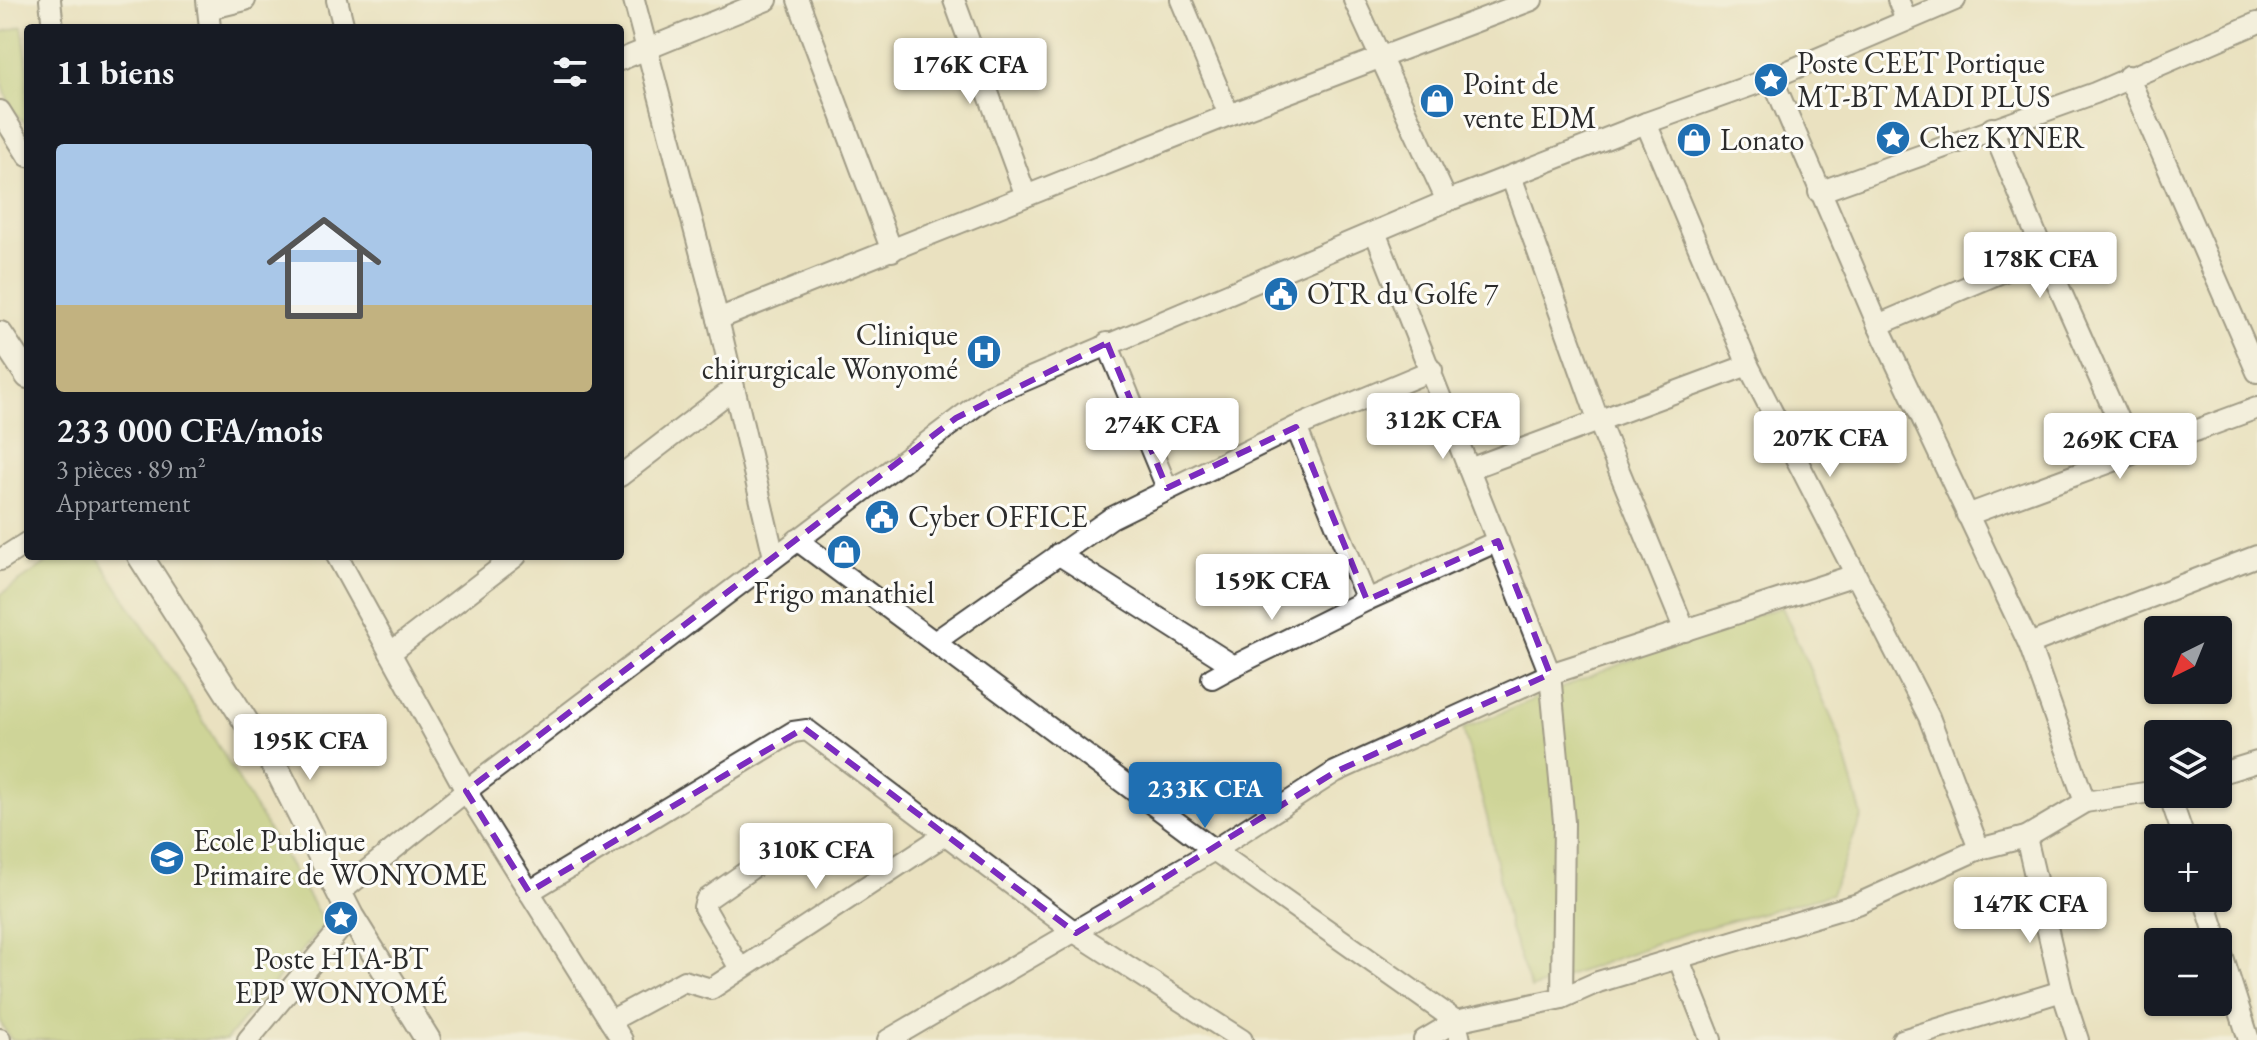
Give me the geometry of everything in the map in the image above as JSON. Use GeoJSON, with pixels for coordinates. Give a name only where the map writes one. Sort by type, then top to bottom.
{"type":"FeatureCollection","features":[{"type":"Feature","properties":{"kind":"main road"},"geometry":{"type":"LineString","coordinates":[[0,334],[24,370]]}},
{"type":"Feature","properties":{"kind":"main road"},"geometry":{"type":"LineString","coordinates":[[143,560],[280,775],[351,916],[428,1040]]}},
{"type":"Feature","properties":{"kind":"street"},"geometry":{"type":"LineString","coordinates":[[50,0],[53,24]]}},
{"type":"Feature","properties":{"kind":"street"},"geometry":{"type":"LineString","coordinates":[[208,12],[245,0]]}},
{"type":"Feature","properties":{"kind":"street"},"geometry":{"type":"LineString","coordinates":[[337,0],[343,24]]}},
{"type":"Feature","properties":{"kind":"street"},"geometry":{"type":"LineString","coordinates":[[634,0],[718,319],[774,557]]}},
{"type":"Feature","properties":{"kind":"street"},"geometry":{"type":"LineString","coordinates":[[624,58],[767,0]]}},
{"type":"Feature","properties":{"kind":"street"},"geometry":{"type":"LineString","coordinates":[[798,0],[892,251]]}},
{"type":"Feature","properties":{"kind":"street"},"geometry":{"type":"LineString","coordinates":[[954,0],[1026,196]]}},
{"type":"Feature","properties":{"kind":"street"},"geometry":{"type":"LineString","coordinates":[[1181,0],[1229,115]]}},
{"type":"Feature","properties":{"kind":"street"},"geometry":{"type":"LineString","coordinates":[[1354,0],[1447,201]]}},
{"type":"Feature","properties":{"kind":"street"},"geometry":{"type":"LineString","coordinates":[[339,893],[466,791],[990,395],[1447,201],[1646,123],[1772,78],[1902,10],[1955,0]]}},
{"type":"Feature","properties":{"kind":"street"},"geometry":{"type":"LineString","coordinates":[[718,319],[1519,2]]}},
{"type":"Feature","properties":{"kind":"street"},"geometry":{"type":"LineString","coordinates":[[1819,192],[2095,93],[2128,76],[2257,23]]}},
{"type":"Feature","properties":{"kind":"street"},"geometry":{"type":"LineString","coordinates":[[2128,76],[2257,372]]}},
{"type":"Feature","properties":{"kind":"street"},"geometry":{"type":"LineString","coordinates":[[1772,78],[1878,325],[2029,644],[2085,802]]}},
{"type":"Feature","properties":{"kind":"street"},"geometry":{"type":"LineString","coordinates":[[0,111],[24,150]]}},
{"type":"Feature","properties":{"kind":"street"},"geometry":{"type":"LineString","coordinates":[[1646,123],[1748,365],[1929,717],[1979,849]]}},
{"type":"Feature","properties":{"kind":"street"},"geometry":{"type":"LineString","coordinates":[[1992,128],[2044,254],[2133,453]]}},
{"type":"Feature","properties":{"kind":"street"},"geometry":{"type":"LineString","coordinates":[[1511,176],[1599,422],[1685,631]]}},
{"type":"Feature","properties":{"kind":"street"},"geometry":{"type":"LineString","coordinates":[[1375,232],[1550,674],[1564,822],[1562,998]]}},
{"type":"Feature","properties":{"kind":"street"},"geometry":{"type":"LineString","coordinates":[[1878,325],[2044,254]]}},
{"type":"Feature","properties":{"kind":"street"},"geometry":{"type":"LineString","coordinates":[[1107,343],[1167,488]]}},
{"type":"Feature","properties":{"kind":"street"},"geometry":{"type":"LineString","coordinates":[[1469,469],[1748,365]]}},
{"type":"Feature","properties":{"kind":"street"},"geometry":{"type":"LineString","coordinates":[[936,641],[1111,518],[1296,427],[1432,370]]}},
{"type":"Feature","properties":{"kind":"street"},"geometry":{"type":"LineString","coordinates":[[624,473],[733,389]]}},
{"type":"Feature","properties":{"kind":"street"},"geometry":{"type":"LineString","coordinates":[[1967,515],[2133,453],[2140,454],[2257,408]]}},
{"type":"Feature","properties":{"kind":"street"},"geometry":{"type":"LineString","coordinates":[[1296,427],[1367,600]]}},
{"type":"Feature","properties":{"kind":"street"},"geometry":{"type":"LineString","coordinates":[[797,540],[1458,1030]]}},
{"type":"Feature","properties":{"kind":"street"},"geometry":{"type":"LineString","coordinates":[[1212,678],[1367,600],[1498,541]]}},
{"type":"Feature","properties":{"kind":"street"},"geometry":{"type":"LineString","coordinates":[[0,560],[24,545]]}},
{"type":"Feature","properties":{"kind":"street"},"geometry":{"type":"LineString","coordinates":[[1058,554],[1234,666]]}},
{"type":"Feature","properties":{"kind":"street"},"geometry":{"type":"LineString","coordinates":[[2029,644],[2257,556]]}},
{"type":"Feature","properties":{"kind":"street"},"geometry":{"type":"LineString","coordinates":[[339,560],[466,791],[622,1040]]}},
{"type":"Feature","properties":{"kind":"street"},"geometry":{"type":"LineString","coordinates":[[390,653],[511,560]]}},
{"type":"Feature","properties":{"kind":"street"},"geometry":{"type":"LineString","coordinates":[[902,1036],[1214,850],[1335,772],[1550,674],[1855,575]]}},
{"type":"Feature","properties":{"kind":"street"},"geometry":{"type":"LineString","coordinates":[[529,892],[800,729],[807,730],[1076,933],[1242,1040]]}},
{"type":"Feature","properties":{"kind":"street"},"geometry":{"type":"LineString","coordinates":[[2232,770],[2257,762]]}},
{"type":"Feature","properties":{"kind":"street"},"geometry":{"type":"LineString","coordinates":[[1424,1040],[1562,998],[1598,982],[1858,904],[1979,849],[2026,837],[2085,802],[2144,793]]}},
{"type":"Feature","properties":{"kind":"street"},"geometry":{"type":"LineString","coordinates":[[610,1021],[684,981],[711,989],[739,967],[946,834]]}},
{"type":"Feature","properties":{"kind":"street"},"geometry":{"type":"LineString","coordinates":[[2026,837],[2062,991],[2078,1040]]}},
{"type":"Feature","properties":{"kind":"street"},"geometry":{"type":"LineString","coordinates":[[739,967],[704,907],[706,900],[765,859]]}},
{"type":"Feature","properties":{"kind":"street"},"geometry":{"type":"LineString","coordinates":[[2208,912],[2249,1040]]}},
{"type":"Feature","properties":{"kind":"street"},"geometry":{"type":"LineString","coordinates":[[248,1040],[351,916]]}},
{"type":"Feature","properties":{"kind":"street"},"geometry":{"type":"LineString","coordinates":[[1679,960],[1711,1040]]}},
{"type":"Feature","properties":{"kind":"street"},"geometry":{"type":"LineString","coordinates":[[1902,1040],[1928,1036],[2062,991]]}},
{"type":"Feature","properties":{"kind":"highlighted area"},"geometry":{"type":"Polygon","coordinates":[[[1107,343],[1167,488],[1296,427],[1367,600],[1498,541],[1550,674],[1335,772],[1076,933],[804,728],[529,892],[466,791],[956,418],[1107,343]]]}},
{"type":"Feature","properties":{"kind":"green space"},"geometry":{"type":"Polygon","coordinates":[[[22,26],[24,121],[17,116],[6,96],[0,59],[0,33],[22,26]]]}},
{"type":"Feature","properties":{"kind":"green space"},"geometry":{"type":"Polygon","coordinates":[[[50,560],[100,560],[183,687],[325,924],[226,1040],[11,1040],[0,1022],[0,595],[50,560]]]}},
{"type":"Feature","properties":{"kind":"green space"},"geometry":{"type":"Polygon","coordinates":[[[1782,607],[1839,735],[1862,816],[1831,894],[1687,933],[1531,989],[1509,927],[1488,821],[1463,729],[1661,649],[1782,607]]]}},
{"type":"Feature","properties":{"kind":"place","name":"Poste CEET Portique MT-BT MADI PLUS"},"geometry":{"type":"Point","coordinates":[1771,80]}},
{"type":"Feature","properties":{"kind":"place","name":"Point de vente EDM"},"geometry":{"type":"Point","coordinates":[1437,101]}},
{"type":"Feature","properties":{"kind":"place","name":"Chez KYNER"},"geometry":{"type":"Point","coordinates":[1893,138]}},
{"type":"Feature","properties":{"kind":"place","name":"Lonato"},"geometry":{"type":"Point","coordinates":[1694,140]}},
{"type":"Feature","properties":{"kind":"place","name":"OTR du Golfe 7"},"geometry":{"type":"Point","coordinates":[1281,294]}},
{"type":"Feature","properties":{"kind":"place","name":"Clinique chirurgicale Wonyomé"},"geometry":{"type":"Point","coordinates":[984,352]}},
{"type":"Feature","properties":{"kind":"place","name":"Cyber OFFICE"},"geometry":{"type":"Point","coordinates":[882,517]}},
{"type":"Feature","properties":{"kind":"place","name":"Frigo manathiel"},"geometry":{"type":"Point","coordinates":[844,552]}},
{"type":"Feature","properties":{"kind":"place","name":"Ecole Publique Primaire de WONYOME"},"geometry":{"type":"Point","coordinates":[167,858]}},
{"type":"Feature","properties":{"kind":"place","name":"Poste HTA-BT EPP WONYOMÉ"},"geometry":{"type":"Point","coordinates":[341,918]}}]}
